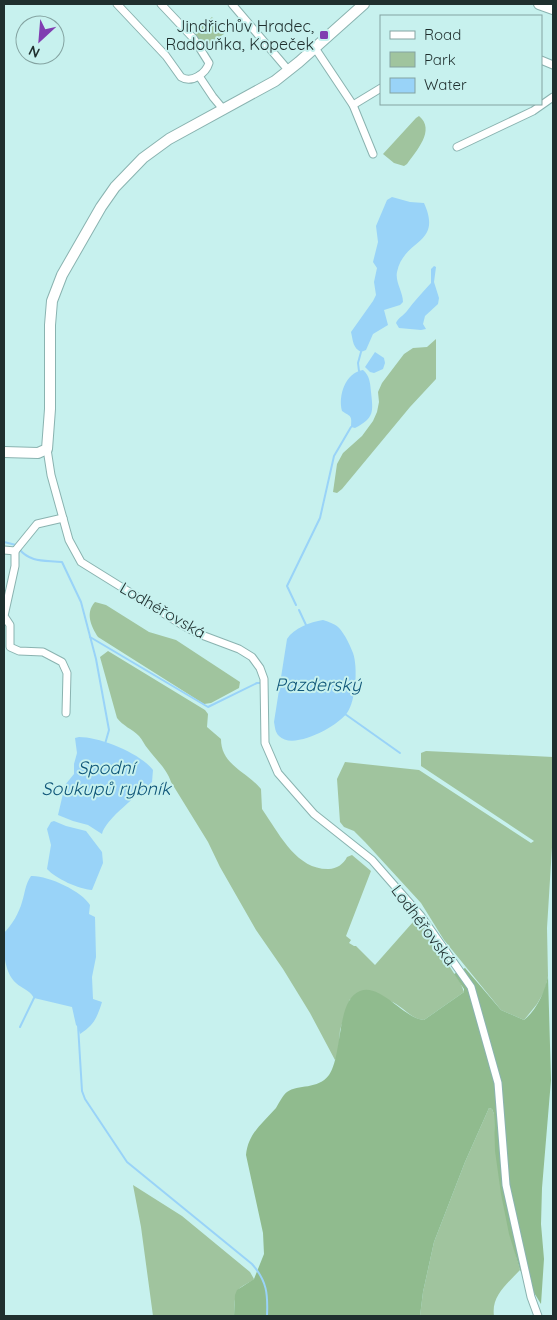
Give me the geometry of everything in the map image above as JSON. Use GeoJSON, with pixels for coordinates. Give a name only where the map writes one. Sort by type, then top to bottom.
{"type":"FeatureCollection","features":[{"type":"Feature","properties":{"kind":"street"},"geometry":{"type":"LineString","coordinates":[[117,4],[166,56],[181,77],[185,80],[199,76],[207,70],[209,63],[194,39],[160,4]]}},
{"type":"Feature","properties":{"kind":"street"},"geometry":{"type":"LineString","coordinates":[[232,4],[289,71]]}},
{"type":"Feature","properties":{"kind":"street","name":"Lodhéřovská"},"geometry":{"type":"LineString","coordinates":[[364,4],[289,71],[257,92],[169,139],[143,158],[115,187],[74,251],[52,301],[50,325],[50,409],[47,449],[51,476],[69,540],[81,562],[184,626],[199,634],[239,648],[252,657],[260,668],[264,679],[265,743],[278,773],[314,814],[372,860],[421,916],[470,987],[498,1083],[506,1185],[530,1297],[538,1316]]}},
{"type":"Feature","properties":{"kind":"street"},"geometry":{"type":"LineString","coordinates":[[540,4],[553,9]]}},
{"type":"Feature","properties":{"kind":"street"},"geometry":{"type":"LineString","coordinates":[[316,48],[353,105],[373,154]]}},
{"type":"Feature","properties":{"kind":"street"},"geometry":{"type":"LineString","coordinates":[[199,76],[223,109]]}},
{"type":"Feature","properties":{"kind":"street"},"geometry":{"type":"LineString","coordinates":[[353,105],[380,89]]}},
{"type":"Feature","properties":{"kind":"street"},"geometry":{"type":"LineString","coordinates":[[542,105],[553,97]]}},
{"type":"Feature","properties":{"kind":"street"},"geometry":{"type":"LineString","coordinates":[[457,147],[533,111],[542,105]]}},
{"type":"Feature","properties":{"kind":"street"},"geometry":{"type":"LineString","coordinates":[[4,452],[38,453],[47,449]]}},
{"type":"Feature","properties":{"kind":"street"},"geometry":{"type":"LineString","coordinates":[[63,518],[38,524],[14,550],[15,566],[4,616],[10,624],[10,647],[19,651],[43,652],[62,662],[67,673],[66,713]]}},
{"type":"Feature","properties":{"kind":"street"},"geometry":{"type":"LineString","coordinates":[[4,550],[14,550]]}},
{"type":"Feature","properties":{"kind":"green space"},"geometry":{"type":"Polygon","coordinates":[[[212,17],[224,34],[204,47],[193,34],[212,17]]]}},
{"type":"Feature","properties":{"kind":"green space"},"geometry":{"type":"Polygon","coordinates":[[[419,116],[426,128],[423,140],[407,164],[404,166],[394,163],[383,154],[419,116]]]}},
{"type":"Feature","properties":{"kind":"green space"},"geometry":{"type":"Polygon","coordinates":[[[436,339],[436,379],[410,407],[342,489],[337,493],[333,492],[337,464],[343,453],[362,436],[373,421],[379,402],[378,392],[382,383],[404,354],[413,348],[427,347],[436,339]]]}},
{"type":"Feature","properties":{"kind":"green space"},"geometry":{"type":"Polygon","coordinates":[[[95,602],[106,605],[149,632],[176,640],[240,682],[239,688],[211,703],[204,704],[98,637],[90,620],[90,611],[95,602]]]}},
{"type":"Feature","properties":{"kind":"green space"},"geometry":{"type":"Polygon","coordinates":[[[108,651],[205,710],[208,714],[207,727],[221,739],[222,748],[230,762],[261,789],[262,809],[284,842],[299,858],[318,868],[329,869],[340,866],[347,857],[352,855],[371,871],[346,936],[351,940],[349,943],[356,946],[375,965],[413,922],[421,923],[461,984],[464,992],[424,1020],[410,1015],[390,1001],[350,999],[340,1030],[338,1056],[335,1060],[310,1013],[256,930],[208,842],[167,773],[139,736],[117,718],[100,657],[108,651]]]}},
{"type":"Feature","properties":{"kind":"green space"},"geometry":{"type":"Polygon","coordinates":[[[426,751],[553,757],[553,831],[547,928],[548,976],[545,990],[524,1020],[501,1010],[444,940],[421,903],[354,831],[344,827],[340,822],[337,779],[345,762],[419,770],[531,843],[534,841],[421,766],[421,753],[426,751]]]}},
{"type":"Feature","properties":{"kind":"green space"},"geometry":{"type":"Polygon","coordinates":[[[465,968],[501,1010],[524,1020],[540,1000],[548,976],[551,1080],[542,1188],[541,1224],[544,1259],[541,1304],[520,1270],[509,1234],[495,1151],[494,1114],[492,1109],[489,1108],[465,1162],[434,1242],[423,1292],[420,1316],[234,1316],[237,1290],[254,1279],[264,1254],[263,1233],[246,1155],[247,1147],[253,1134],[276,1108],[287,1092],[319,1083],[329,1075],[336,1055],[343,1016],[352,996],[360,991],[376,992],[409,1014],[424,1020],[464,992],[454,974],[465,968]]]}},
{"type":"Feature","properties":{"kind":"green space"},"geometry":{"type":"Polygon","coordinates":[[[489,1108],[492,1109],[494,1114],[502,1192],[520,1270],[497,1296],[494,1316],[420,1316],[423,1292],[434,1242],[465,1162],[489,1108]]]}},
{"type":"Feature","properties":{"kind":"green space"},"geometry":{"type":"Polygon","coordinates":[[[133,1185],[182,1216],[250,1272],[254,1279],[238,1291],[235,1297],[234,1316],[153,1316],[141,1227],[133,1185]]]}},
{"type":"Feature","properties":{"kind":"water"},"geometry":{"type":"Polygon","coordinates":[[[392,197],[410,202],[424,203],[429,217],[429,227],[426,234],[401,261],[397,272],[397,280],[403,302],[400,305],[384,310],[388,325],[373,334],[366,350],[361,352],[355,346],[351,332],[376,295],[374,282],[377,268],[373,262],[378,242],[376,226],[387,200],[392,197]]]}},
{"type":"Feature","properties":{"kind":"water"},"geometry":{"type":"Polygon","coordinates":[[[434,266],[436,267],[434,282],[439,298],[438,304],[425,316],[423,324],[426,329],[399,328],[396,323],[397,321],[431,283],[431,269],[434,266]]]}},
{"type":"Feature","properties":{"kind":"water"},"geometry":{"type":"Polygon","coordinates":[[[375,352],[384,358],[385,363],[383,369],[374,373],[365,367],[375,352]]]}},
{"type":"Feature","properties":{"kind":"water"},"geometry":{"type":"Polygon","coordinates":[[[363,370],[369,380],[372,409],[366,421],[355,428],[351,427],[350,417],[342,411],[341,399],[347,380],[363,370]]]}},
{"type":"Feature","properties":{"kind":"water","name":"Pazderský"},"geometry":{"type":"Polygon","coordinates":[[[323,620],[334,624],[340,629],[355,659],[356,675],[350,708],[335,724],[315,735],[294,741],[286,740],[279,736],[274,722],[287,639],[303,626],[323,620]]]}},
{"type":"Feature","properties":{"kind":"water","name":"Spodní Soukupů rybník"},"geometry":{"type":"Polygon","coordinates":[[[75,738],[98,740],[119,747],[139,758],[153,770],[152,782],[109,821],[102,834],[88,825],[58,815],[65,785],[74,774],[77,753],[75,738]]]}},
{"type":"Feature","properties":{"kind":"water"},"geometry":{"type":"Polygon","coordinates":[[[54,821],[86,831],[102,852],[103,863],[92,890],[68,883],[47,869],[51,845],[47,829],[51,822],[54,821]]]}},
{"type":"Feature","properties":{"kind":"water"},"geometry":{"type":"Polygon","coordinates":[[[31,876],[55,881],[80,894],[90,905],[89,914],[95,917],[96,957],[92,977],[93,999],[102,1002],[94,1021],[80,1034],[72,1007],[34,998],[16,983],[6,966],[4,933],[17,915],[31,876]]]}},
{"type":"Feature","properties":{"kind":"waterway"},"geometry":{"type":"LineString","coordinates":[[359,371],[358,363],[361,352]]}},
{"type":"Feature","properties":{"kind":"waterway"},"geometry":{"type":"LineString","coordinates":[[296,605],[287,586],[320,518],[334,456],[351,427]]}},
{"type":"Feature","properties":{"kind":"waterway"},"geometry":{"type":"LineString","coordinates":[[4,542],[16,545]]}},
{"type":"Feature","properties":{"kind":"waterway"},"geometry":{"type":"LineString","coordinates":[[19,549],[33,559],[62,562],[81,602],[96,659],[109,730],[105,744]]}},
{"type":"Feature","properties":{"kind":"waterway"},"geometry":{"type":"LineString","coordinates":[[299,610],[306,625]]}},
{"type":"Feature","properties":{"kind":"waterway"},"geometry":{"type":"LineString","coordinates":[[90,637],[208,707],[257,683],[261,683]]}},
{"type":"Feature","properties":{"kind":"waterway"},"geometry":{"type":"LineString","coordinates":[[345,714],[400,753]]}},
{"type":"Feature","properties":{"kind":"waterway"},"geometry":{"type":"LineString","coordinates":[[20,1027],[34,998]]}},
{"type":"Feature","properties":{"kind":"waterway"},"geometry":{"type":"LineString","coordinates":[[78,1025],[82,1091],[85,1099],[127,1162],[252,1264],[261,1276],[266,1288],[267,1316]]}},
{"type":"Feature","properties":{"kind":"place","name":"Jindřichův Hradec, Radouňka, Kopeček"},"geometry":{"type":"Point","coordinates":[324,35]}}]}
